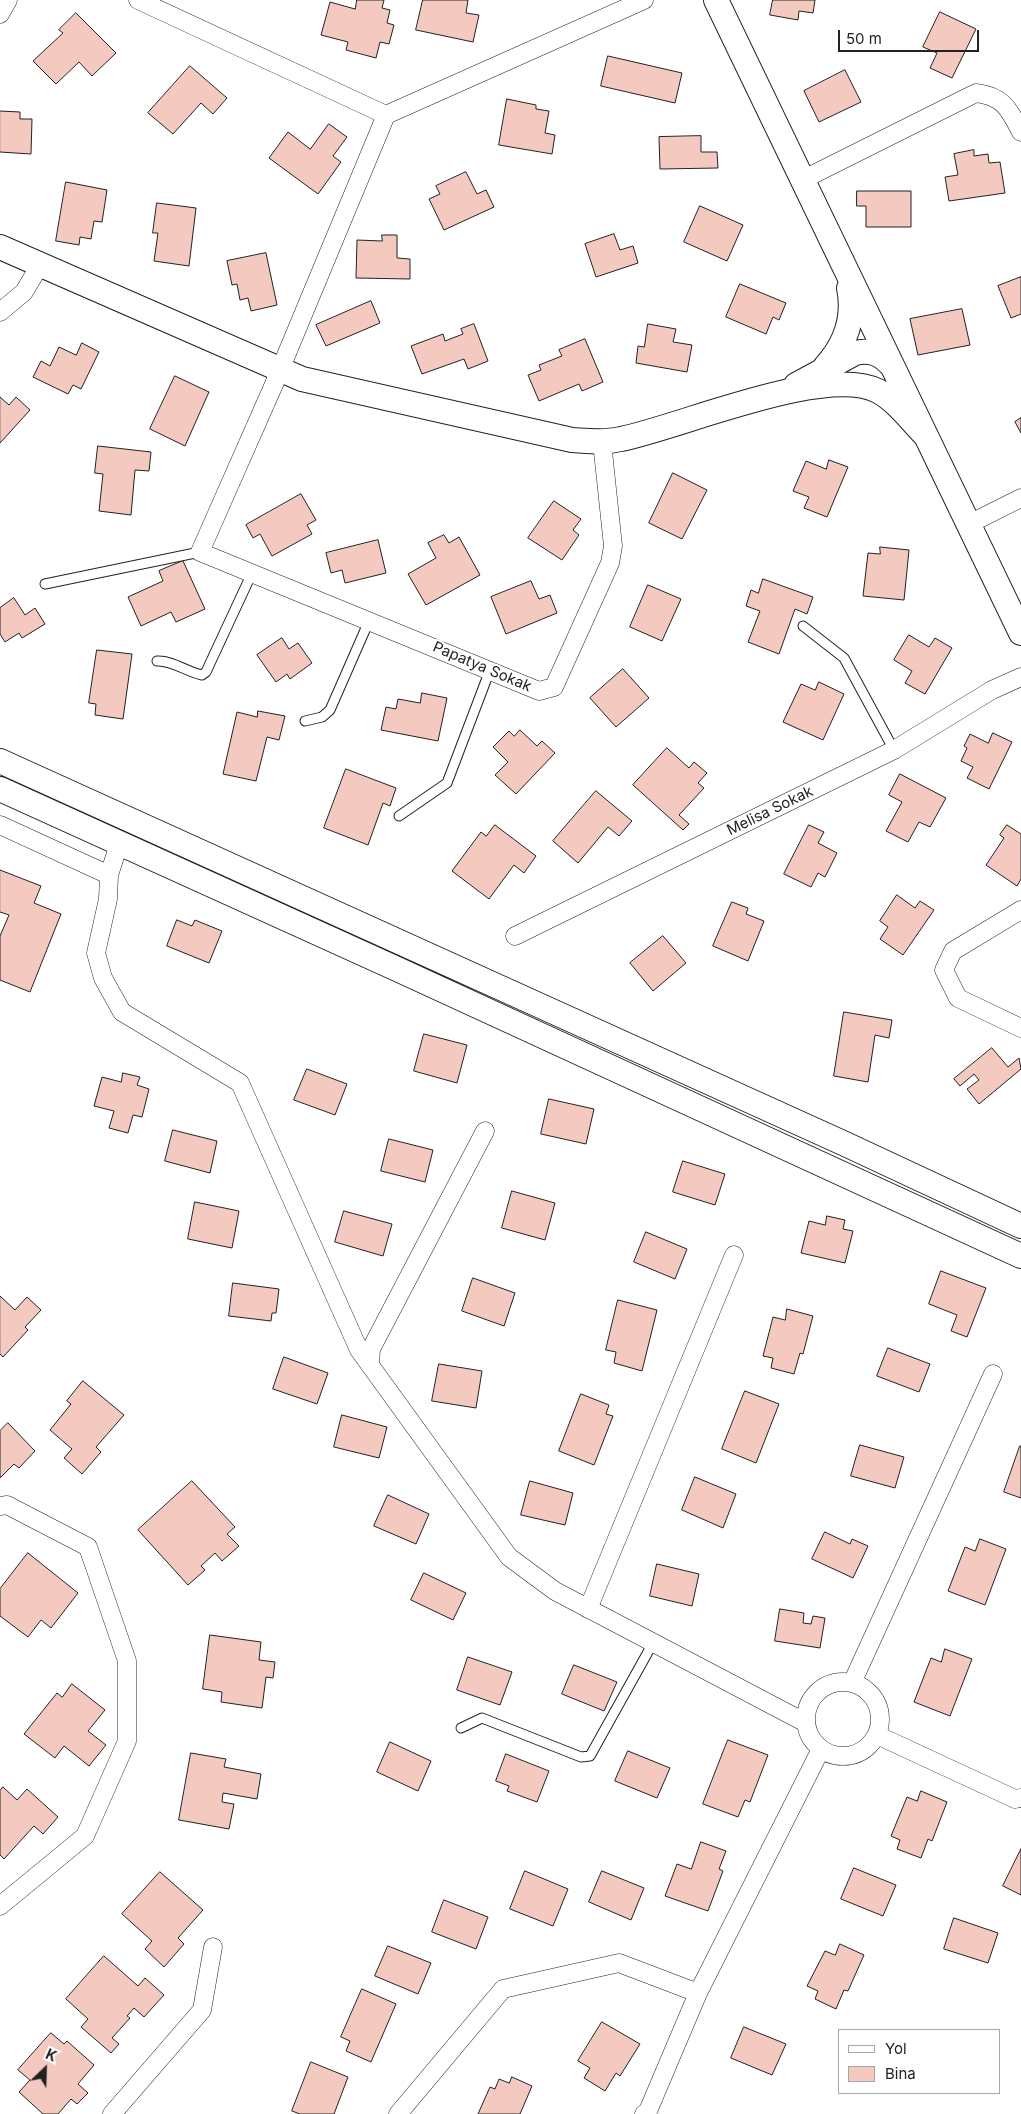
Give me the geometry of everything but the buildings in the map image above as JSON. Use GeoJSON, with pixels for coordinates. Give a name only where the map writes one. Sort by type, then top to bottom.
{"type":"FeatureCollection","features":[{"type":"Feature","properties":{"kind":"main road"},"geometry":{"type":"LineString","coordinates":[[716,0],[1021,633]]}},
{"type":"Feature","properties":{"kind":"main road"},"geometry":{"type":"LineString","coordinates":[[0,247],[302,379],[572,440],[602,442],[621,440],[774,395],[821,386],[862,387],[878,391],[891,400],[926,435]]}},
{"type":"Feature","properties":{"kind":"main road"},"geometry":{"type":"LineString","coordinates":[[820,371],[833,358],[849,329],[851,299],[846,271]]}},
{"type":"Feature","properties":{"kind":"main road"},"geometry":{"type":"LineString","coordinates":[[774,395],[804,382],[820,371],[855,353],[864,351],[883,356],[891,365]]}},
{"type":"Feature","properties":{"kind":"main road"},"geometry":{"type":"LineString","coordinates":[[0,761],[798,1122],[1021,1226]]}},
{"type":"Feature","properties":{"kind":"main road"},"geometry":{"type":"LineString","coordinates":[[0,789],[406,973],[1021,1256]]}},
{"type":"Feature","properties":{"kind":"street"},"geometry":{"type":"LineString","coordinates":[[0,14],[8,0]]}},
{"type":"Feature","properties":{"kind":"street"},"geometry":{"type":"LineString","coordinates":[[138,0],[386,115]]}},
{"type":"Feature","properties":{"kind":"street"},"geometry":{"type":"LineString","coordinates":[[200,552],[280,370],[386,115],[644,0]]}},
{"type":"Feature","properties":{"kind":"street"},"geometry":{"type":"LineString","coordinates":[[802,180],[976,93],[990,94],[1001,101],[1011,112],[1021,132]]}},
{"type":"Feature","properties":{"kind":"street"},"geometry":{"type":"LineString","coordinates":[[0,312],[24,292],[40,265]]}},
{"type":"Feature","properties":{"kind":"street","name":"Papatya Sokak"},"geometry":{"type":"LineString","coordinates":[[200,552],[539,691],[554,686],[610,563],[613,546],[602,442]]}},
{"type":"Feature","properties":{"kind":"street"},"geometry":{"type":"LineString","coordinates":[[969,524],[1021,498]]}},
{"type":"Feature","properties":{"kind":"street","name":"Melisa Sokak"},"geometry":{"type":"LineString","coordinates":[[515,936],[894,750],[992,690],[1021,678]]}},
{"type":"Feature","properties":{"kind":"street"},"geometry":{"type":"LineString","coordinates":[[0,825],[110,875]]}},
{"type":"Feature","properties":{"kind":"street"},"geometry":{"type":"LineString","coordinates":[[119,844],[110,875],[108,899],[96,953],[103,978],[122,1012],[240,1083],[360,1350],[509,1557],[555,1591],[806,1723]]}},
{"type":"Feature","properties":{"kind":"street"},"geometry":{"type":"LineString","coordinates":[[1021,910],[953,951],[944,970],[958,998],[1021,1028]]}},
{"type":"Feature","properties":{"kind":"street"},"geometry":{"type":"LineString","coordinates":[[370,1364],[371,1349],[485,1131]]}},
{"type":"Feature","properties":{"kind":"street"},"geometry":{"type":"LineString","coordinates":[[588,1609],[734,1255]]}},
{"type":"Feature","properties":{"kind":"street"},"geometry":{"type":"LineString","coordinates":[[852,1683],[993,1374]]}},
{"type":"Feature","properties":{"kind":"street"},"geometry":{"type":"LineString","coordinates":[[0,1506],[7,1505],[88,1547],[127,1661],[127,1741],[85,1836],[0,1906]]}},
{"type":"Feature","properties":{"kind":"street"},"geometry":{"type":"LineString","coordinates":[[839,1682],[852,1683],[863,1688],[874,1698],[879,1710],[880,1723],[876,1735],[869,1746],[858,1753],[846,1756],[833,1755],[821,1749],[809,1735],[806,1723],[807,1710],[812,1698],[826,1686],[839,1682]]}},
{"type":"Feature","properties":{"kind":"street"},"geometry":{"type":"LineString","coordinates":[[876,1735],[1015,1799],[1021,1798]]}},
{"type":"Feature","properties":{"kind":"street"},"geometry":{"type":"LineString","coordinates":[[644,2114],[648,2111],[698,1992],[821,1749]]}},
{"type":"Feature","properties":{"kind":"street"},"geometry":{"type":"LineString","coordinates":[[112,2114],[202,2010],[213,1947]]}},
{"type":"Feature","properties":{"kind":"street"},"geometry":{"type":"LineString","coordinates":[[398,2114],[503,1989],[619,1963],[698,1992]]}},
{"type":"Feature","properties":{"kind":"lane"},"geometry":{"type":"LineString","coordinates":[[45,584],[200,552]]}},
{"type":"Feature","properties":{"kind":"lane"},"geometry":{"type":"LineString","coordinates":[[157,661],[163,661],[195,674],[202,675],[206,672],[252,573]]}},
{"type":"Feature","properties":{"kind":"lane"},"geometry":{"type":"LineString","coordinates":[[304,721],[322,717],[330,710],[369,621]]}},
{"type":"Feature","properties":{"kind":"lane"},"geometry":{"type":"LineString","coordinates":[[803,626],[844,658],[894,750]]}},
{"type":"Feature","properties":{"kind":"lane"},"geometry":{"type":"LineString","coordinates":[[399,816],[447,783],[490,670]]}},
{"type":"Feature","properties":{"kind":"lane"},"geometry":{"type":"LineString","coordinates":[[461,1728],[482,1718],[580,1757],[590,1756],[653,1643]]}}]}
